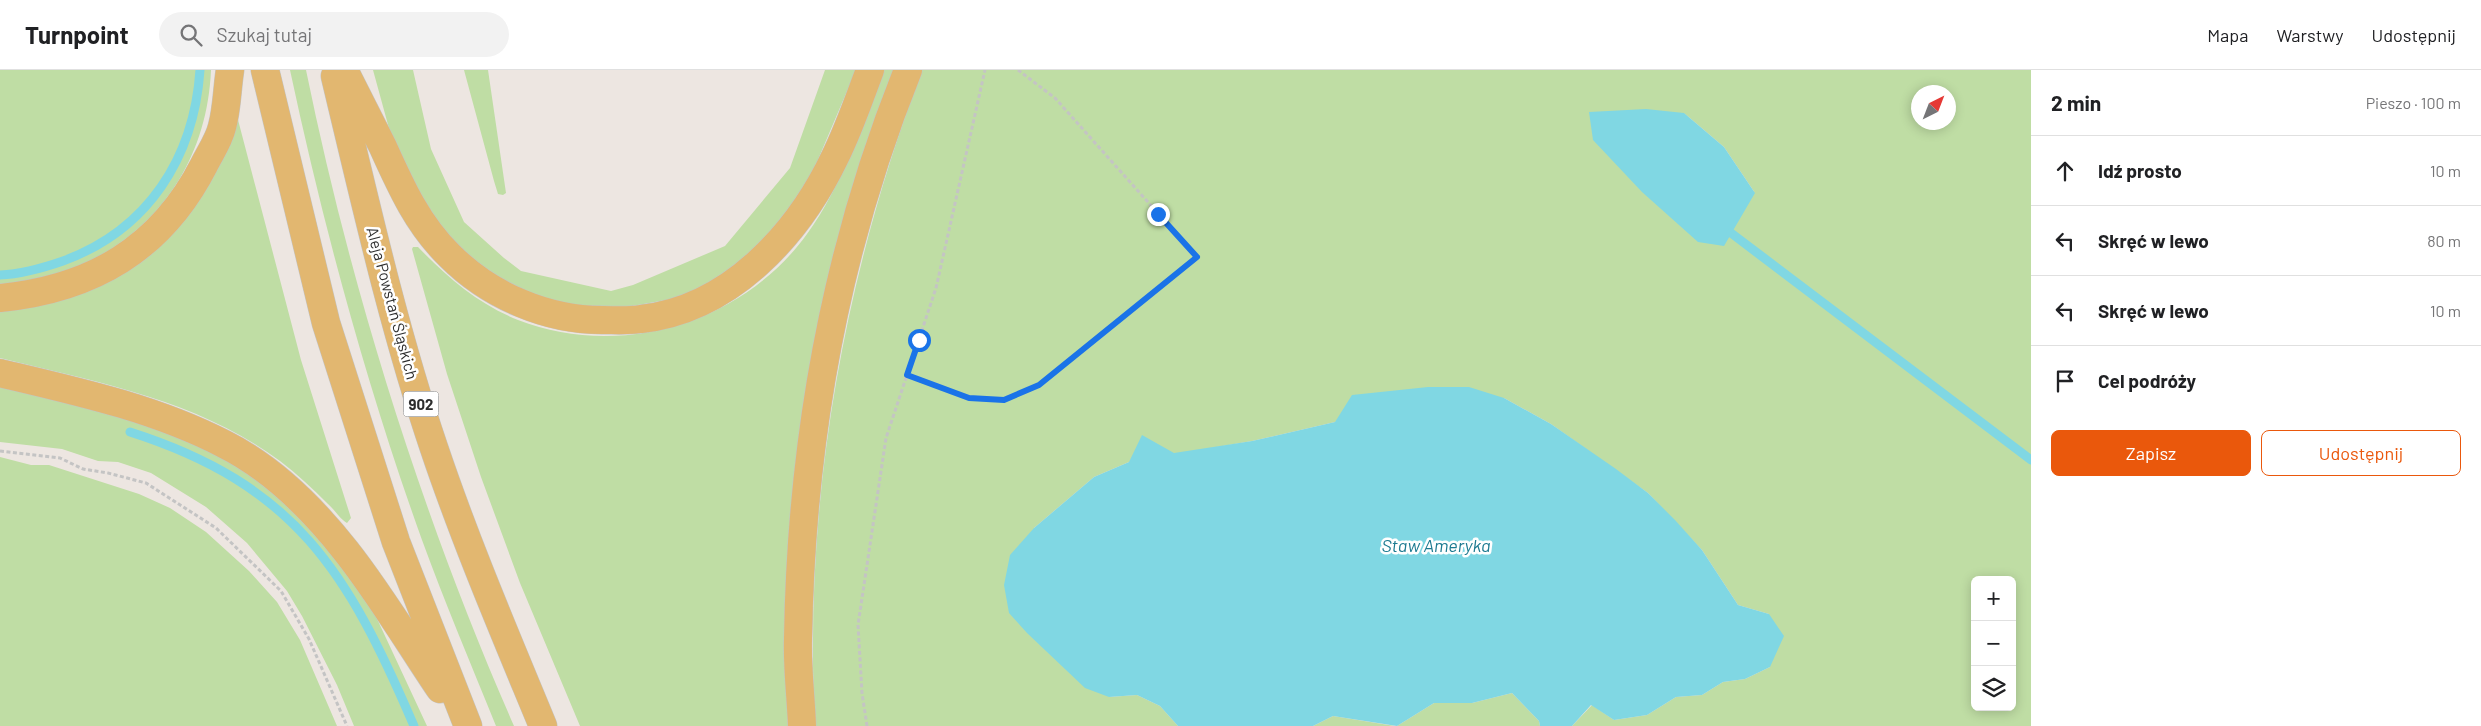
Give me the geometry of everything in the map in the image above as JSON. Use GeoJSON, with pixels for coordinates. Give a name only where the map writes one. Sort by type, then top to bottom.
{"type":"FeatureCollection","features":[{"type":"Feature","properties":{"kind":"main road"},"geometry":{"type":"LineString","coordinates":[[0,298],[38,294],[71,284],[100,272],[123,259],[146,241],[176,211],[189,194],[222,128],[230,70]]}},
{"type":"Feature","properties":{"kind":"main road"},"geometry":{"type":"LineString","coordinates":[[265,70],[326,323],[396,542],[467,726]]}},
{"type":"Feature","properties":{"kind":"main road","name":"Aleja Powstań Śląskich"},"geometry":{"type":"LineString","coordinates":[[334,70],[387,293],[434,447],[468,543],[543,726]]}},
{"type":"Feature","properties":{"kind":"main road"},"geometry":{"type":"LineString","coordinates":[[344,70],[410,205],[428,231],[451,257],[478,280],[511,299],[545,311],[581,320],[617,320],[651,317],[701,301],[734,283],[771,250],[808,206],[825,178],[836,156],[870,70]]}},
{"type":"Feature","properties":{"kind":"main road"},"geometry":{"type":"LineString","coordinates":[[802,726],[798,641],[802,544],[817,405],[830,328],[861,207],[908,70]]}},
{"type":"Feature","properties":{"kind":"main road"},"geometry":{"type":"LineString","coordinates":[[0,373],[120,403],[188,427],[225,444],[266,470],[318,518],[346,551],[467,726]]}},
{"type":"Feature","properties":{"kind":"path"},"geometry":{"type":"LineString","coordinates":[[867,726],[862,693],[858,625],[886,438],[936,288],[985,70]]}},
{"type":"Feature","properties":{"kind":"path"},"geometry":{"type":"LineString","coordinates":[[907,375],[969,398],[1004,400],[1039,385],[1197,257],[1054,98],[1018,70]]}},
{"type":"Feature","properties":{"kind":"path"},"geometry":{"type":"LineString","coordinates":[[0,451],[60,458],[83,469],[108,473],[146,483],[216,528],[282,592],[309,639],[347,726]]}},
{"type":"Feature","properties":{"kind":"green space"},"geometry":{"type":"Polygon","coordinates":[[[0,70],[211,70],[205,113],[193,153],[173,189],[148,219],[118,245],[82,264],[43,278],[0,284],[0,70]]]}},
{"type":"Feature","properties":{"kind":"green space"},"geometry":{"type":"Polygon","coordinates":[[[290,70],[306,70],[345,237],[393,403],[449,567],[514,726],[496,726],[440,587],[402,482],[348,307],[317,189],[290,70]]]}},
{"type":"Feature","properties":{"kind":"green space"},"geometry":{"type":"Polygon","coordinates":[[[373,70],[413,70],[431,149],[464,222],[521,271],[611,291],[633,285],[725,246],[790,168],[825,70],[856,70],[814,169],[802,191],[761,245],[712,283],[672,299],[621,308],[595,309],[532,296],[479,267],[442,233],[393,143],[373,70]]]}},
{"type":"Feature","properties":{"kind":"green space"},"geometry":{"type":"Polygon","coordinates":[[[464,70],[488,70],[506,193],[503,195],[498,194],[464,70]]]}},
{"type":"Feature","properties":{"kind":"green space"},"geometry":{"type":"Polygon","coordinates":[[[882,70],[896,70],[866,151],[786,688],[788,726],[580,726],[520,583],[481,477],[447,374],[412,249],[413,247],[418,247],[464,289],[503,314],[557,331],[597,336],[637,334],[677,325],[714,311],[749,291],[780,265],[807,234],[831,196],[841,175],[882,70]]]}},
{"type":"Feature","properties":{"kind":"green space"},"geometry":{"type":"Polygon","coordinates":[[[922,70],[2031,70],[2031,726],[1572,726],[1592,705],[1614,720],[1647,715],[1676,697],[1702,695],[1723,682],[1745,679],[1770,667],[1769,614],[1738,605],[1702,550],[1648,493],[1551,424],[1504,398],[1335,422],[1252,441],[1129,462],[1094,477],[1034,528],[1109,697],[1137,695],[1160,706],[1178,726],[815,726],[813,642],[816,559],[823,476],[834,393],[850,311],[870,229],[894,149],[922,70]],[[1684,113],[1755,193],[1724,147],[1684,113]]]}},
{"type":"Feature","properties":{"kind":"green space"},"geometry":{"type":"Polygon","coordinates":[[[237,116],[301,360],[351,518],[347,523],[311,487],[280,461],[248,440],[215,423],[181,408],[110,385],[0,358],[0,310],[31,307],[61,300],[90,290],[118,276],[144,259],[167,239],[188,216],[205,190],[219,163],[237,116]]]}},
{"type":"Feature","properties":{"kind":"green space"},"geometry":{"type":"Polygon","coordinates":[[[0,380],[151,424],[242,466],[270,489],[324,541],[372,608],[427,726],[354,726],[337,685],[302,616],[287,591],[247,543],[206,507],[151,473],[118,462],[98,461],[62,449],[0,442],[0,380]]]}},
{"type":"Feature","properties":{"kind":"green space"},"geometry":{"type":"Polygon","coordinates":[[[0,457],[31,465],[49,465],[139,494],[170,508],[206,532],[249,571],[277,602],[300,640],[337,726],[0,726],[0,457]]]}},
{"type":"Feature","properties":{"kind":"green space"},"geometry":{"type":"Polygon","coordinates":[[[1512,693],[1539,721],[1540,726],[1397,726],[1434,703],[1472,703],[1512,693]]]}},
{"type":"Feature","properties":{"kind":"green space"},"geometry":{"type":"Polygon","coordinates":[[[1333,716],[1395,726],[1313,726],[1333,716]]]}},
{"type":"Feature","properties":{"kind":"water"},"geometry":{"type":"Polygon","coordinates":[[[1646,109],[1684,113],[1724,147],[1755,193],[1724,246],[1698,242],[1642,192],[1593,140],[1589,112],[1646,109]]]}},
{"type":"Feature","properties":{"kind":"water","name":"Staw Ameryka"},"geometry":{"type":"Polygon","coordinates":[[[1428,387],[1469,387],[1504,398],[1551,424],[1648,493],[1702,550],[1738,605],[1769,614],[1784,636],[1770,667],[1745,679],[1723,682],[1702,695],[1676,697],[1647,715],[1614,720],[1591,705],[1572,726],[1540,726],[1539,721],[1512,693],[1472,703],[1434,703],[1397,726],[1333,716],[1313,726],[1178,726],[1160,706],[1137,695],[1109,697],[1085,688],[1027,633],[1009,613],[1004,585],[1010,555],[1034,528],[1094,477],[1129,462],[1142,435],[1174,453],[1252,441],[1335,422],[1352,395],[1428,387]]]}},
{"type":"Feature","properties":{"kind":"waterway"},"geometry":{"type":"LineString","coordinates":[[0,275],[48,266],[93,248],[119,230],[142,210],[161,187],[176,161],[188,133],[196,102],[200,70]]}},
{"type":"Feature","properties":{"kind":"waterway"},"geometry":{"type":"LineString","coordinates":[[1731,233],[2031,460]]}},
{"type":"Feature","properties":{"kind":"waterway"},"geometry":{"type":"LineString","coordinates":[[130,432],[187,454],[235,479],[275,508],[310,541],[339,579],[365,623],[390,671],[414,726]]}},
{"type":"Feature","properties":{"kind":"route"},"geometry":{"type":"LineString","coordinates":[[919,340],[907,375],[969,398],[1004,400],[1039,385],[1197,257],[1158,214]]}}]}
